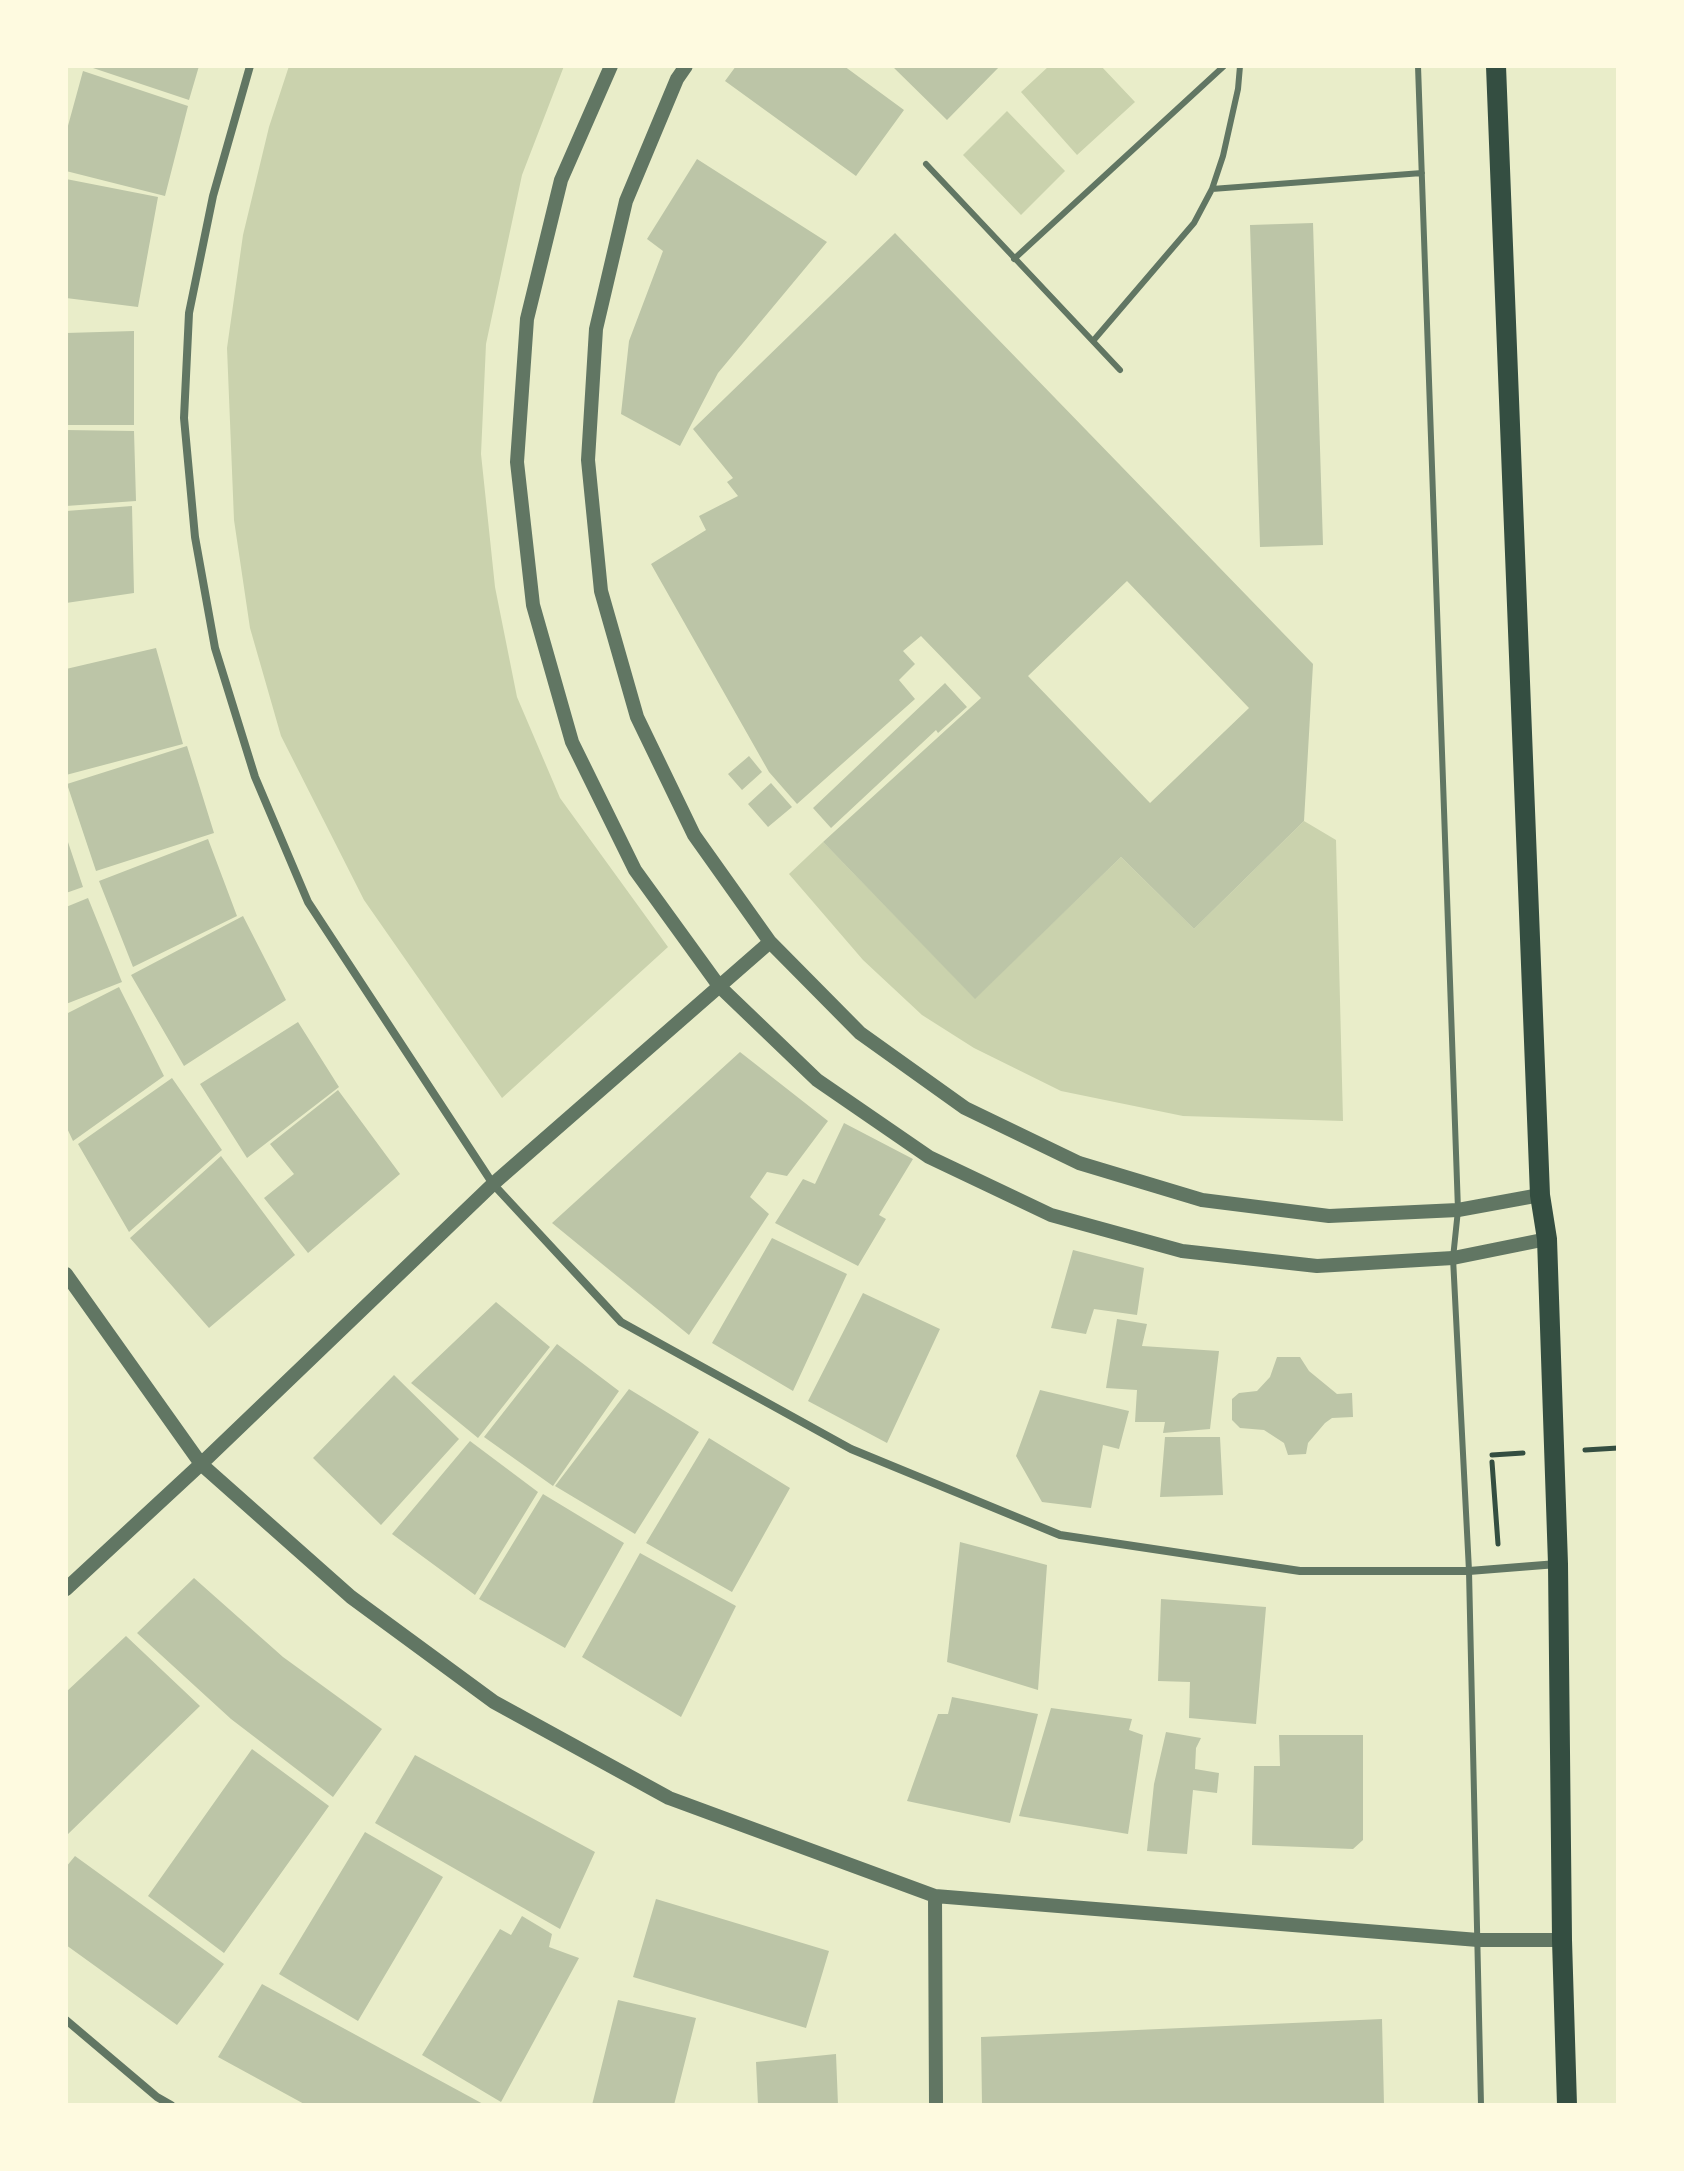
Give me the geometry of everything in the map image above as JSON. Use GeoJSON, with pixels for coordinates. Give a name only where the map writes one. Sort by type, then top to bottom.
{"type":"FeatureCollection","features":[{"type":"Feature","properties":{"kind":"main road"},"geometry":{"type":"LineString","coordinates":[[1496,66],[1540,1195],[1547,1239],[1558,1564],[1567,2105]]}},
{"type":"Feature","properties":{"kind":"street"},"geometry":{"type":"LineString","coordinates":[[250,66],[213,196],[189,313],[184,418],[195,537],[215,648],[255,777],[308,902],[493,1184],[621,1322],[851,1449],[1060,1535],[1300,1571],[1469,1571],[1558,1564]]}},
{"type":"Feature","properties":{"kind":"street"},"geometry":{"type":"LineString","coordinates":[[611,66],[561,180],[527,319],[517,462],[533,605],[572,742],[635,870],[719,986],[817,1080],[929,1157],[1051,1215],[1182,1251],[1317,1266],[1453,1258],[1547,1239]]}},
{"type":"Feature","properties":{"kind":"street"},"geometry":{"type":"LineString","coordinates":[[686,66],[677,79],[626,201],[596,329],[588,460],[601,591],[637,717],[694,835],[770,942],[860,1033],[965,1108],[1079,1163],[1202,1200],[1329,1216],[1458,1210],[1540,1195]]}},
{"type":"Feature","properties":{"kind":"street"},"geometry":{"type":"LineString","coordinates":[[66,1589],[493,1184],[770,942]]}},
{"type":"Feature","properties":{"kind":"street"},"geometry":{"type":"LineString","coordinates":[[66,1274],[201,1464],[351,1597],[494,1702],[669,1798],[935,1896],[1478,1940],[1562,1940]]}},
{"type":"Feature","properties":{"kind":"street"},"geometry":{"type":"LineString","coordinates":[[935,1896],[936,2105]]}},
{"type":"Feature","properties":{"kind":"street"},"geometry":{"type":"LineString","coordinates":[[66,2020],[157,2097],[171,2105]]}},
{"type":"Feature","properties":{"kind":"street"},"geometry":{"type":"LineString","coordinates":[[148,2105],[157,2097]]}},
{"type":"Feature","properties":{"kind":"lane"},"geometry":{"type":"LineString","coordinates":[[1014,259],[1224,66]]}},
{"type":"Feature","properties":{"kind":"lane"},"geometry":{"type":"LineString","coordinates":[[1093,341],[1194,223],[1212,189],[1235,103],[1240,66]]}},
{"type":"Feature","properties":{"kind":"lane"},"geometry":{"type":"LineString","coordinates":[[1418,66],[1458,1210],[1453,1258],[1469,1571],[1481,2105]]}},
{"type":"Feature","properties":{"kind":"lane"},"geometry":{"type":"LineString","coordinates":[[926,164],[1120,370]]}},
{"type":"Feature","properties":{"kind":"lane"},"geometry":{"type":"LineString","coordinates":[[1212,189],[1422,173]]}},
{"type":"Feature","properties":{"kind":"green space"},"geometry":{"type":"Polygon","coordinates":[[[289,66],[564,66],[522,175],[486,344],[481,454],[495,587],[517,697],[560,798],[668,947],[502,1098],[364,900],[281,736],[250,628],[234,520],[227,348],[243,235],[269,127],[289,66]]]}},
{"type":"Feature","properties":{"kind":"green space"},"geometry":{"type":"Polygon","coordinates":[[[1049,66],[1101,66],[1135,102],[1077,155],[1021,92],[1049,66]]]}},
{"type":"Feature","properties":{"kind":"green space"},"geometry":{"type":"Polygon","coordinates":[[[1007,111],[1065,171],[1021,215],[963,155],[1007,111]]]}},
{"type":"Feature","properties":{"kind":"green space"},"geometry":{"type":"Polygon","coordinates":[[[1304,821],[1336,840],[1343,1121],[1183,1116],[1061,1091],[974,1048],[922,1015],[863,960],[789,874],[823,842],[975,998],[1121,857],[1194,929],[1304,821]]]}},
{"type":"Feature","properties":{"kind":"building"},"geometry":{"type":"Polygon","coordinates":[[[87,66],[199,66],[189,100],[87,66]]]}},
{"type":"Feature","properties":{"kind":"building"},"geometry":{"type":"Polygon","coordinates":[[[736,66],[844,66],[904,110],[856,176],[725,81],[736,66]]]}},
{"type":"Feature","properties":{"kind":"building"},"geometry":{"type":"Polygon","coordinates":[[[892,66],[1000,66],[947,120],[892,66]]]}},
{"type":"Feature","properties":{"kind":"building"},"geometry":{"type":"Polygon","coordinates":[[[83,71],[188,106],[165,196],[66,171],[66,133],[83,71]]]}},
{"type":"Feature","properties":{"kind":"building"},"geometry":{"type":"Polygon","coordinates":[[[697,159],[827,242],[718,373],[680,446],[621,414],[629,341],[663,251],[647,239],[697,159]]]}},
{"type":"Feature","properties":{"kind":"building"},"geometry":{"type":"Polygon","coordinates":[[[66,179],[158,197],[138,307],[66,298],[66,179]]]}},
{"type":"Feature","properties":{"kind":"building"},"geometry":{"type":"Polygon","coordinates":[[[1313,223],[1323,545],[1260,547],[1250,225],[1313,223]]]}},
{"type":"Feature","properties":{"kind":"building"},"geometry":{"type":"Polygon","coordinates":[[[895,233],[1313,664],[1304,821],[1194,929],[1121,857],[975,999],[823,842],[981,698],[921,636],[903,651],[915,664],[899,680],[915,699],[797,804],[769,772],[651,564],[706,530],[699,516],[738,496],[727,482],[733,478],[693,429],[895,233]],[[1127,581],[1028,676],[1150,803],[1249,708],[1127,581]]]}},
{"type":"Feature","properties":{"kind":"building"},"geometry":{"type":"Polygon","coordinates":[[[134,331],[134,425],[66,425],[66,333],[134,331]]]}},
{"type":"Feature","properties":{"kind":"building"},"geometry":{"type":"Polygon","coordinates":[[[66,430],[134,431],[136,501],[66,506],[66,430]]]}},
{"type":"Feature","properties":{"kind":"building"},"geometry":{"type":"Polygon","coordinates":[[[132,506],[134,593],[66,603],[66,511],[132,506]]]}},
{"type":"Feature","properties":{"kind":"building"},"geometry":{"type":"Polygon","coordinates":[[[156,648],[183,744],[66,775],[66,669],[156,648]]]}},
{"type":"Feature","properties":{"kind":"building"},"geometry":{"type":"Polygon","coordinates":[[[945,683],[967,707],[938,733],[936,730],[831,828],[813,808],[945,683]]]}},
{"type":"Feature","properties":{"kind":"building"},"geometry":{"type":"Polygon","coordinates":[[[187,746],[214,833],[96,871],[67,784],[187,746]]]}},
{"type":"Feature","properties":{"kind":"building"},"geometry":{"type":"Polygon","coordinates":[[[749,756],[762,772],[742,790],[728,774],[749,756]]]}},
{"type":"Feature","properties":{"kind":"building"},"geometry":{"type":"Polygon","coordinates":[[[771,783],[792,807],[768,827],[748,804],[771,783]]]}},
{"type":"Feature","properties":{"kind":"building"},"geometry":{"type":"Polygon","coordinates":[[[66,836],[83,887],[66,893],[66,836]]]}},
{"type":"Feature","properties":{"kind":"building"},"geometry":{"type":"Polygon","coordinates":[[[208,839],[237,916],[133,967],[99,881],[208,839]]]}},
{"type":"Feature","properties":{"kind":"building"},"geometry":{"type":"Polygon","coordinates":[[[88,898],[122,982],[66,1004],[66,907],[88,898]]]}},
{"type":"Feature","properties":{"kind":"building"},"geometry":{"type":"Polygon","coordinates":[[[243,916],[286,1000],[184,1066],[131,975],[243,916]]]}},
{"type":"Feature","properties":{"kind":"building"},"geometry":{"type":"Polygon","coordinates":[[[119,987],[164,1076],[73,1141],[66,1126],[66,1014],[119,987]]]}},
{"type":"Feature","properties":{"kind":"building"},"geometry":{"type":"Polygon","coordinates":[[[298,1022],[339,1087],[247,1158],[200,1084],[298,1022]]]}},
{"type":"Feature","properties":{"kind":"building"},"geometry":{"type":"Polygon","coordinates":[[[740,1052],[828,1121],[787,1176],[767,1172],[750,1197],[769,1214],[689,1335],[552,1223],[740,1052]]]}},
{"type":"Feature","properties":{"kind":"building"},"geometry":{"type":"Polygon","coordinates":[[[172,1078],[222,1150],[129,1232],[78,1144],[172,1078]]]}},
{"type":"Feature","properties":{"kind":"building"},"geometry":{"type":"Polygon","coordinates":[[[338,1090],[400,1174],[308,1253],[264,1198],[294,1174],[270,1144],[338,1090]]]}},
{"type":"Feature","properties":{"kind":"building"},"geometry":{"type":"Polygon","coordinates":[[[844,1123],[913,1159],[879,1215],[886,1219],[858,1266],[775,1223],[803,1179],[815,1184],[844,1123]]]}},
{"type":"Feature","properties":{"kind":"building"},"geometry":{"type":"Polygon","coordinates":[[[221,1156],[295,1255],[209,1328],[130,1238],[221,1156]]]}},
{"type":"Feature","properties":{"kind":"building"},"geometry":{"type":"Polygon","coordinates":[[[772,1238],[847,1274],[793,1391],[712,1343],[772,1238]]]}},
{"type":"Feature","properties":{"kind":"building"},"geometry":{"type":"Polygon","coordinates":[[[1073,1250],[1144,1268],[1137,1315],[1094,1309],[1086,1334],[1051,1328],[1073,1250]]]}},
{"type":"Feature","properties":{"kind":"building"},"geometry":{"type":"Polygon","coordinates":[[[863,1293],[940,1329],[887,1443],[808,1401],[863,1293]]]}},
{"type":"Feature","properties":{"kind":"building"},"geometry":{"type":"Polygon","coordinates":[[[496,1302],[550,1347],[478,1438],[411,1383],[496,1302]]]}},
{"type":"Feature","properties":{"kind":"building"},"geometry":{"type":"Polygon","coordinates":[[[1117,1319],[1147,1324],[1142,1346],[1219,1351],[1210,1429],[1163,1433],[1165,1422],[1135,1422],[1137,1390],[1106,1388],[1117,1319]]]}},
{"type":"Feature","properties":{"kind":"building"},"geometry":{"type":"Polygon","coordinates":[[[557,1344],[619,1391],[553,1486],[484,1437],[557,1344]]]}},
{"type":"Feature","properties":{"kind":"building"},"geometry":{"type":"Polygon","coordinates":[[[1277,1357],[1300,1357],[1309,1371],[1337,1394],[1352,1393],[1353,1417],[1332,1418],[1325,1423],[1308,1443],[1306,1454],[1288,1455],[1284,1443],[1264,1430],[1240,1428],[1232,1420],[1232,1399],[1239,1393],[1257,1391],[1270,1377],[1277,1357]]]}},
{"type":"Feature","properties":{"kind":"building"},"geometry":{"type":"Polygon","coordinates":[[[394,1375],[459,1439],[381,1525],[313,1458],[394,1375]]]}},
{"type":"Feature","properties":{"kind":"building"},"geometry":{"type":"Polygon","coordinates":[[[629,1389],[699,1432],[635,1534],[555,1486],[629,1389]]]}},
{"type":"Feature","properties":{"kind":"building"},"geometry":{"type":"Polygon","coordinates":[[[1040,1390],[1129,1411],[1119,1449],[1103,1445],[1091,1508],[1042,1502],[1016,1456],[1040,1390]]]}},
{"type":"Feature","properties":{"kind":"building"},"geometry":{"type":"Polygon","coordinates":[[[1165,1437],[1220,1437],[1223,1495],[1160,1497],[1165,1437]]]}},
{"type":"Feature","properties":{"kind":"building"},"geometry":{"type":"Polygon","coordinates":[[[709,1438],[790,1488],[732,1592],[646,1543],[709,1438]]]}},
{"type":"Feature","properties":{"kind":"building"},"geometry":{"type":"Polygon","coordinates":[[[470,1441],[538,1492],[475,1595],[392,1534],[470,1441]]]}},
{"type":"Feature","properties":{"kind":"building"},"geometry":{"type":"Polygon","coordinates":[[[543,1494],[624,1543],[565,1648],[479,1599],[543,1494]]]}},
{"type":"Feature","properties":{"kind":"building"},"geometry":{"type":"Polygon","coordinates":[[[960,1542],[1047,1565],[1038,1690],[947,1662],[960,1542]]]}},
{"type":"Feature","properties":{"kind":"building"},"geometry":{"type":"Polygon","coordinates":[[[640,1553],[736,1606],[681,1717],[582,1657],[640,1553]]]}},
{"type":"Feature","properties":{"kind":"building"},"geometry":{"type":"Polygon","coordinates":[[[194,1578],[283,1657],[382,1729],[333,1797],[231,1719],[137,1633],[194,1578]]]}},
{"type":"Feature","properties":{"kind":"building"},"geometry":{"type":"Polygon","coordinates":[[[1161,1599],[1266,1607],[1256,1724],[1189,1718],[1190,1682],[1158,1681],[1161,1599]]]}},
{"type":"Feature","properties":{"kind":"building"},"geometry":{"type":"Polygon","coordinates":[[[126,1636],[200,1706],[66,1836],[66,1692],[126,1636]]]}},
{"type":"Feature","properties":{"kind":"building"},"geometry":{"type":"Polygon","coordinates":[[[952,1697],[1038,1714],[1010,1823],[907,1801],[938,1714],[948,1714],[952,1697]]]}},
{"type":"Feature","properties":{"kind":"building"},"geometry":{"type":"Polygon","coordinates":[[[1051,1708],[1132,1719],[1129,1730],[1143,1735],[1128,1834],[1019,1816],[1051,1708]]]}},
{"type":"Feature","properties":{"kind":"building"},"geometry":{"type":"Polygon","coordinates":[[[1166,1732],[1201,1738],[1196,1748],[1195,1769],[1219,1773],[1217,1793],[1193,1790],[1187,1854],[1147,1851],[1154,1784],[1166,1732]]]}},
{"type":"Feature","properties":{"kind":"building"},"geometry":{"type":"Polygon","coordinates":[[[1279,1735],[1363,1735],[1363,1840],[1353,1849],[1252,1845],[1254,1766],[1280,1766],[1279,1735]]]}},
{"type":"Feature","properties":{"kind":"building"},"geometry":{"type":"Polygon","coordinates":[[[252,1749],[329,1806],[224,1953],[148,1896],[252,1749]]]}},
{"type":"Feature","properties":{"kind":"building"},"geometry":{"type":"Polygon","coordinates":[[[415,1755],[595,1852],[560,1929],[375,1823],[415,1755]]]}},
{"type":"Feature","properties":{"kind":"building"},"geometry":{"type":"Polygon","coordinates":[[[365,1832],[443,1877],[358,2021],[279,1974],[365,1832]]]}},
{"type":"Feature","properties":{"kind":"building"},"geometry":{"type":"Polygon","coordinates":[[[75,1856],[224,1964],[177,2025],[66,1945],[66,1867],[75,1856]]]}},
{"type":"Feature","properties":{"kind":"building"},"geometry":{"type":"Polygon","coordinates":[[[656,1899],[829,1951],[806,2028],[633,1977],[656,1899]]]}},
{"type":"Feature","properties":{"kind":"building"},"geometry":{"type":"Polygon","coordinates":[[[522,1916],[552,1934],[549,1947],[579,1958],[501,2102],[422,2055],[500,1929],[511,1935],[522,1916]]]}},
{"type":"Feature","properties":{"kind":"building"},"geometry":{"type":"Polygon","coordinates":[[[262,1984],[485,2105],[306,2105],[218,2057],[262,1984]]]}},
{"type":"Feature","properties":{"kind":"building"},"geometry":{"type":"Polygon","coordinates":[[[618,2000],[696,2018],[674,2105],[592,2105],[618,2000]]]}},
{"type":"Feature","properties":{"kind":"building"},"geometry":{"type":"Polygon","coordinates":[[[1382,2019],[1384,2105],[982,2105],[981,2037],[1382,2019]]]}},
{"type":"Feature","properties":{"kind":"building"},"geometry":{"type":"Polygon","coordinates":[[[836,2054],[838,2105],[758,2105],[756,2062],[836,2054]]]}}]}
